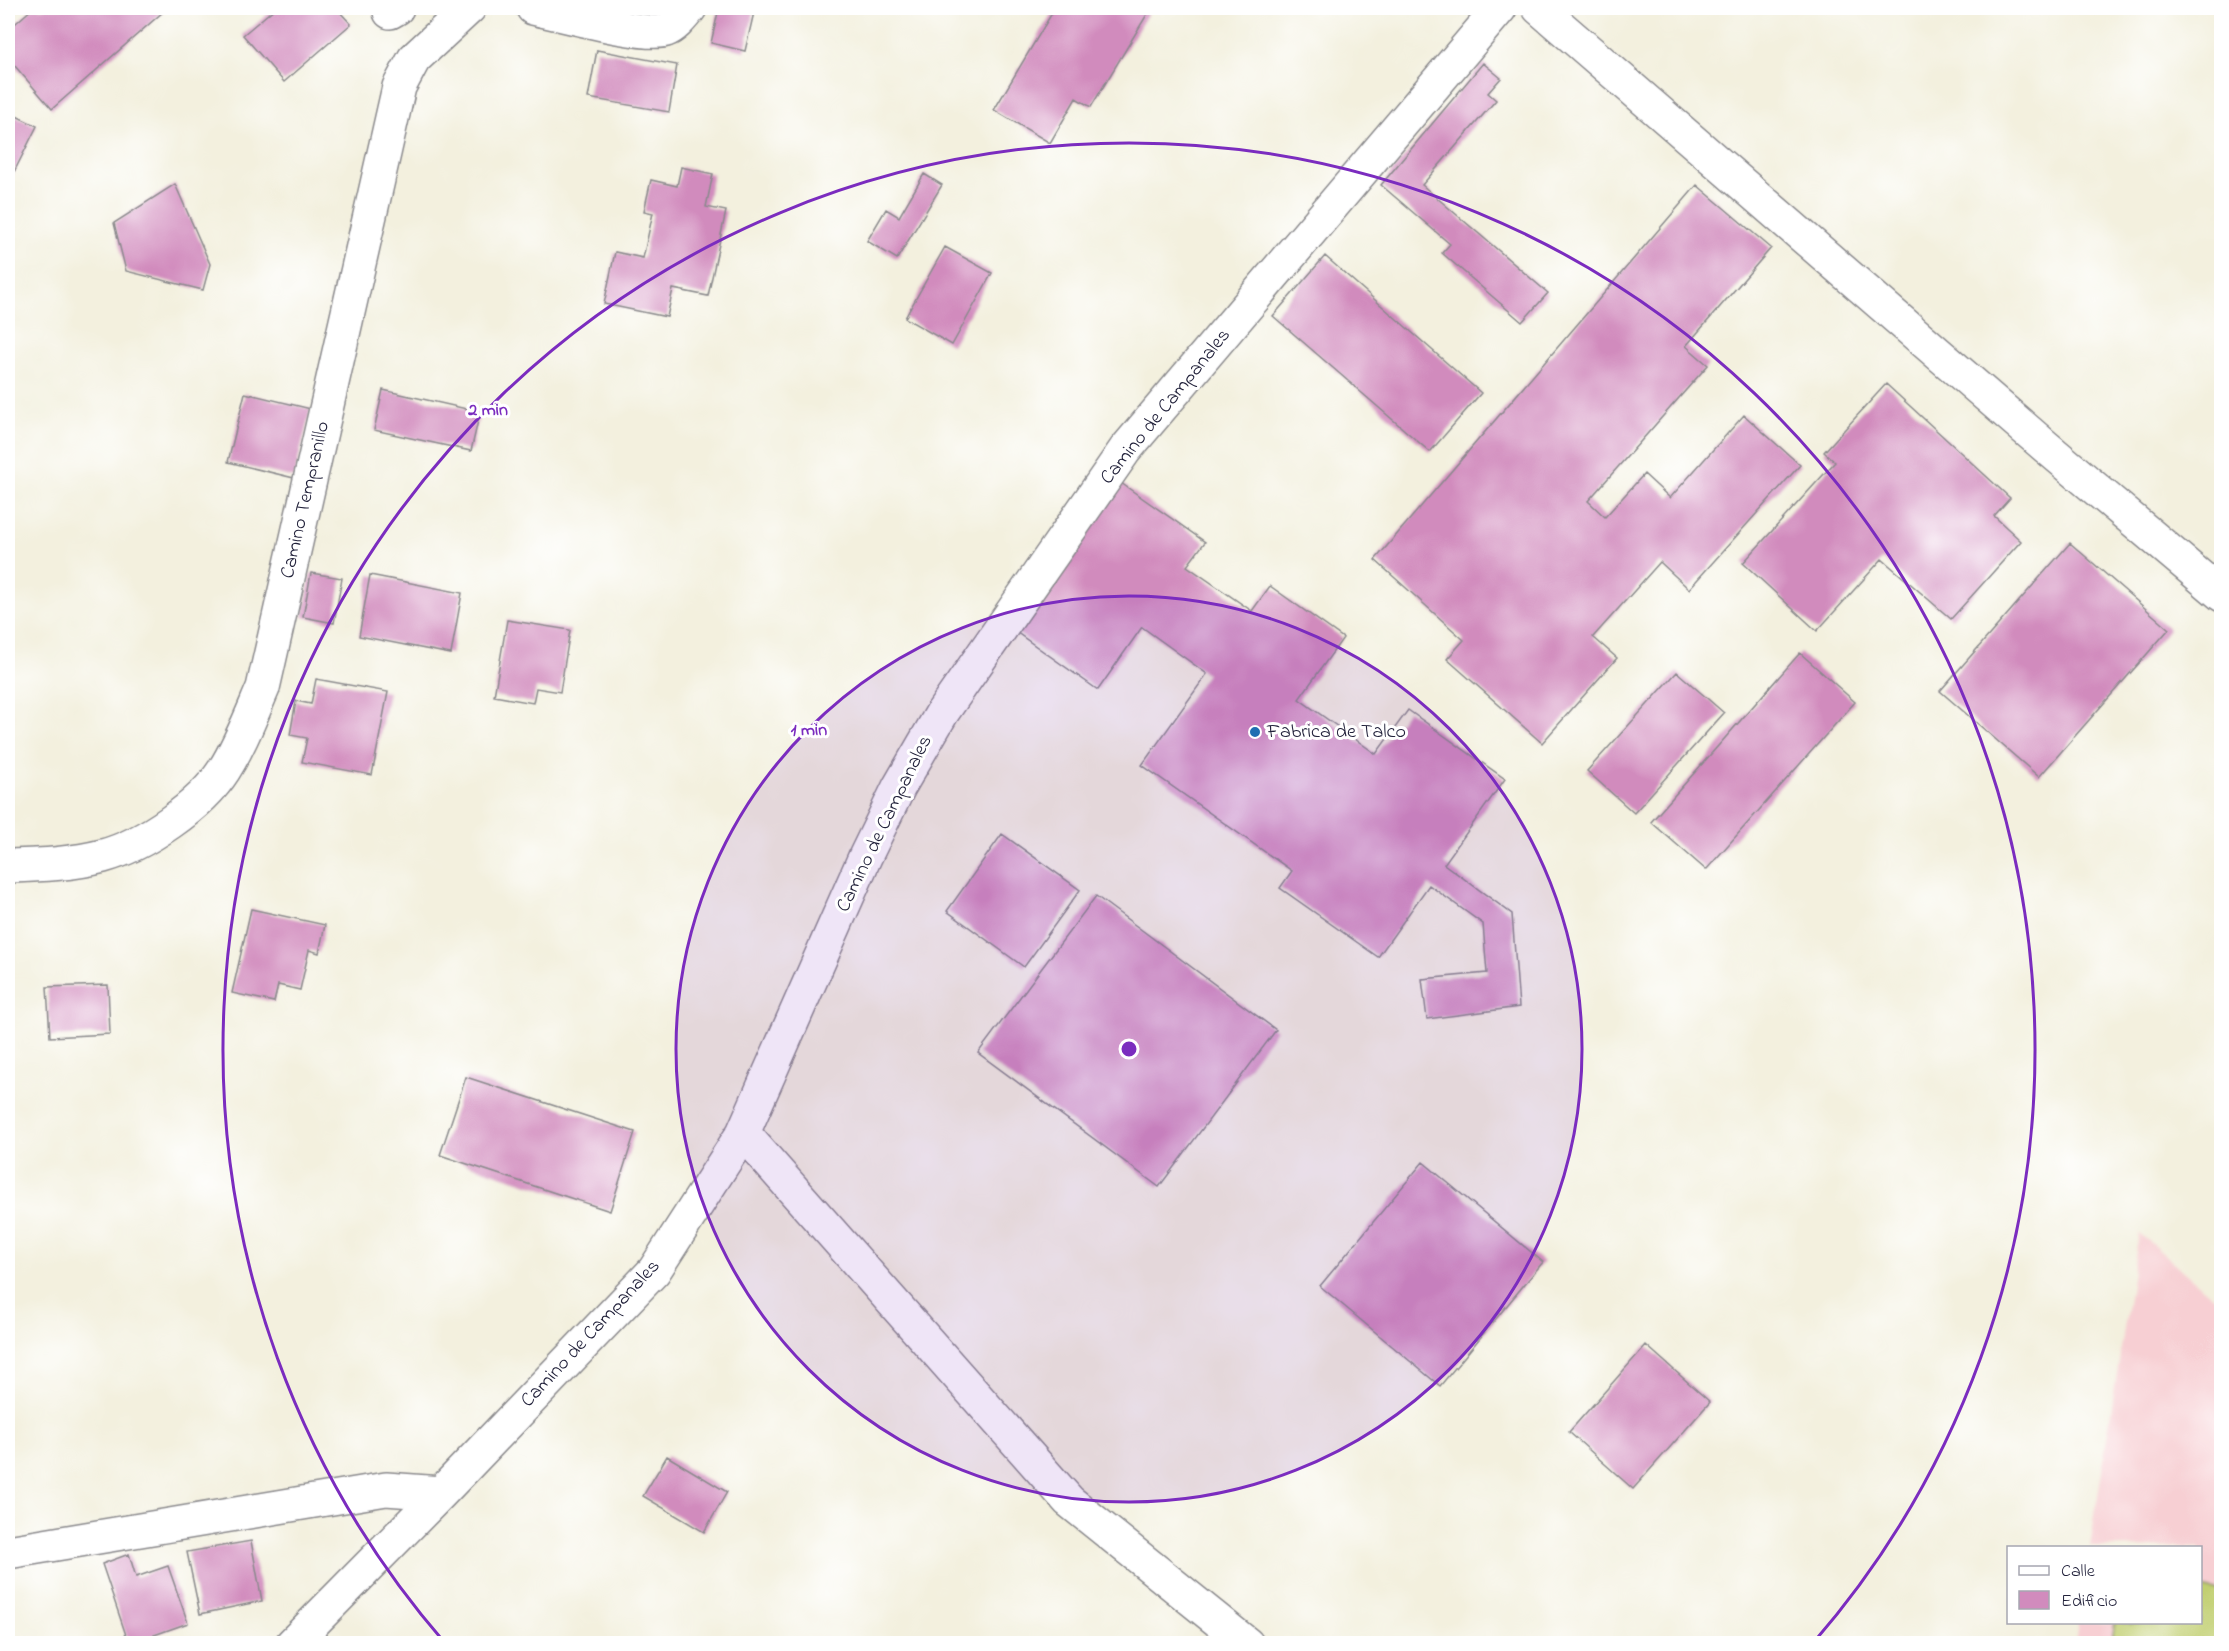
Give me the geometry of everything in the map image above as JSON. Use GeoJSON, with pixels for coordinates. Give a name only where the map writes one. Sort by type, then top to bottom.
{"type":"FeatureCollection","features":[{"type":"Feature","properties":{"kind":"street","name":"Camino Tempranillo"},"geometry":{"type":"LineString","coordinates":[[8,867],[103,856],[145,839],[195,802],[223,772],[244,734],[263,688],[399,87],[414,59],[470,8]]}},
{"type":"Feature","properties":{"kind":"street"},"geometry":{"type":"LineString","coordinates":[[533,8],[645,32],[667,30],[690,8]]}},
{"type":"Feature","properties":{"kind":"street","name":"Camino de Campanales"},"geometry":{"type":"LineString","coordinates":[[292,1644],[654,1271],[743,1133],[865,857],[900,787],[942,713],[1125,450],[1500,8]]}},
{"type":"Feature","properties":{"kind":"street"},"geometry":{"type":"LineString","coordinates":[[1539,8],[2036,439],[2222,595]]}},
{"type":"Feature","properties":{"kind":"street"},"geometry":{"type":"LineString","coordinates":[[743,1133],[1069,1501],[1247,1644]]}},
{"type":"Feature","properties":{"kind":"street"},"geometry":{"type":"LineString","coordinates":[[8,1552],[386,1490],[441,1493]]}},
{"type":"Feature","properties":{"kind":"shaded area"},"geometry":{"type":"Polygon","coordinates":[[[2139,1233],[2221,1304],[2221,1643],[2075,1644],[2078,1624],[2202,1624],[2202,1546],[2090,1546],[2139,1233]]]}},
{"type":"Feature","properties":{"kind":"green space"},"geometry":{"type":"Polygon","coordinates":[[[2202,1588],[2221,1592],[2221,1643],[2111,1643],[2115,1624],[2202,1624],[2202,1588]]]}},
{"type":"Feature","properties":{"kind":"building"},"geometry":{"type":"Polygon","coordinates":[[[33,8],[160,8],[164,11],[52,109],[8,58],[8,30],[33,8]]]}},
{"type":"Feature","properties":{"kind":"building"},"geometry":{"type":"Polygon","coordinates":[[[275,8],[336,8],[351,24],[284,82],[243,35],[275,8]]]}},
{"type":"Feature","properties":{"kind":"building"},"geometry":{"type":"Polygon","coordinates":[[[719,8],[755,8],[745,51],[711,43],[719,8]]]}},
{"type":"Feature","properties":{"kind":"building"},"geometry":{"type":"Polygon","coordinates":[[[1055,8],[1151,8],[1091,107],[1076,98],[1050,143],[994,110],[1055,8]]]}},
{"type":"Feature","properties":{"kind":"building"},"geometry":{"type":"Polygon","coordinates":[[[597,50],[677,65],[669,112],[588,98],[597,50]]]}},
{"type":"Feature","properties":{"kind":"building"},"geometry":{"type":"Polygon","coordinates":[[[1483,63],[1501,78],[1488,93],[1496,100],[1422,185],[1548,293],[1522,322],[1442,253],[1450,244],[1381,185],[1483,63]]]}},
{"type":"Feature","properties":{"kind":"building"},"geometry":{"type":"Polygon","coordinates":[[[8,112],[37,126],[8,184],[8,112]]]}},
{"type":"Feature","properties":{"kind":"building"},"geometry":{"type":"Polygon","coordinates":[[[681,167],[713,174],[706,207],[726,211],[708,296],[673,289],[667,317],[604,304],[615,252],[643,258],[653,213],[644,211],[651,180],[677,186],[681,167]]]}},
{"type":"Feature","properties":{"kind":"building"},"geometry":{"type":"Polygon","coordinates":[[[924,174],[942,185],[897,259],[867,241],[886,209],[899,217],[924,174]]]}},
{"type":"Feature","properties":{"kind":"building"},"geometry":{"type":"Polygon","coordinates":[[[175,184],[210,264],[203,290],[126,271],[114,223],[175,184]]]}},
{"type":"Feature","properties":{"kind":"building"},"geometry":{"type":"Polygon","coordinates":[[[1697,185],[1771,248],[1686,346],[1708,365],[1588,501],[1605,517],[1644,474],[1670,498],[1744,415],[1800,465],[1689,589],[1660,562],[1593,637],[1617,658],[1542,743],[1447,659],[1464,640],[1375,560],[1697,185]]]}},
{"type":"Feature","properties":{"kind":"building"},"geometry":{"type":"Polygon","coordinates":[[[945,247],[992,273],[952,345],[905,318],[945,247]]]}},
{"type":"Feature","properties":{"kind":"building"},"geometry":{"type":"Polygon","coordinates":[[[1325,256],[1481,393],[1430,452],[1273,316],[1325,256]]]}},
{"type":"Feature","properties":{"kind":"building"},"geometry":{"type":"Polygon","coordinates":[[[1886,384],[2010,498],[1994,516],[2021,541],[1951,619],[1882,559],[1817,631],[1743,563],[1835,462],[1824,452],[1886,384]]]}},
{"type":"Feature","properties":{"kind":"building"},"geometry":{"type":"Polygon","coordinates":[[[383,390],[480,412],[471,451],[374,430],[383,390]]]}},
{"type":"Feature","properties":{"kind":"building"},"geometry":{"type":"Polygon","coordinates":[[[245,393],[311,409],[294,478],[228,462],[245,393]]]}},
{"type":"Feature","properties":{"kind":"building","name":"Fabrica de Talco"},"geometry":{"type":"Polygon","coordinates":[[[1121,483],[1205,542],[1187,566],[1252,611],[1270,586],[1343,638],[1299,699],[1376,754],[1408,710],[1505,779],[1444,864],[1512,914],[1519,1007],[1427,1019],[1422,979],[1487,973],[1483,924],[1429,885],[1378,957],[1280,888],[1292,871],[1142,765],[1207,674],[1142,627],[1098,690],[1016,632],[1121,483]]]}},
{"type":"Feature","properties":{"kind":"building"},"geometry":{"type":"Polygon","coordinates":[[[2070,543],[2169,629],[2039,777],[1940,691],[2070,543]]]}},
{"type":"Feature","properties":{"kind":"building"},"geometry":{"type":"Polygon","coordinates":[[[311,573],[342,578],[334,623],[303,617],[311,573]]]}},
{"type":"Feature","properties":{"kind":"building"},"geometry":{"type":"Polygon","coordinates":[[[370,575],[462,593],[451,654],[359,636],[370,575]]]}},
{"type":"Feature","properties":{"kind":"building"},"geometry":{"type":"Polygon","coordinates":[[[507,620],[570,630],[560,692],[536,688],[533,703],[494,696],[507,620]]]}},
{"type":"Feature","properties":{"kind":"building"},"geometry":{"type":"Polygon","coordinates":[[[1800,653],[1855,702],[1706,870],[1651,822],[1800,653]]]}},
{"type":"Feature","properties":{"kind":"building"},"geometry":{"type":"Polygon","coordinates":[[[1677,672],[1724,713],[1634,813],[1587,771],[1677,672]]]}},
{"type":"Feature","properties":{"kind":"building"},"geometry":{"type":"Polygon","coordinates":[[[316,679],[388,692],[372,775],[302,762],[307,738],[290,735],[296,701],[311,704],[316,679]]]}},
{"type":"Feature","properties":{"kind":"building"},"geometry":{"type":"Polygon","coordinates":[[[1002,834],[1080,890],[1024,967],[947,911],[1002,834]]]}},
{"type":"Feature","properties":{"kind":"building"},"geometry":{"type":"Polygon","coordinates":[[[1096,896],[1276,1030],[1159,1187],[978,1053],[1096,896]]]}},
{"type":"Feature","properties":{"kind":"building"},"geometry":{"type":"Polygon","coordinates":[[[251,909],[325,925],[319,953],[309,950],[300,990],[278,985],[274,1002],[232,993],[251,909]]]}},
{"type":"Feature","properties":{"kind":"building"},"geometry":{"type":"Polygon","coordinates":[[[108,985],[110,1034],[50,1037],[47,987],[108,985]]]}},
{"type":"Feature","properties":{"kind":"building"},"geometry":{"type":"Polygon","coordinates":[[[466,1077],[635,1132],[610,1211],[440,1155],[466,1077]]]}},
{"type":"Feature","properties":{"kind":"building"},"geometry":{"type":"Polygon","coordinates":[[[1423,1162],[1543,1262],[1440,1386],[1320,1286],[1423,1162]]]}},
{"type":"Feature","properties":{"kind":"building"},"geometry":{"type":"Polygon","coordinates":[[[1646,1345],[1710,1402],[1633,1489],[1569,1432],[1646,1345]]]}},
{"type":"Feature","properties":{"kind":"building"},"geometry":{"type":"Polygon","coordinates":[[[667,1456],[727,1492],[704,1532],[643,1496],[667,1456]]]}},
{"type":"Feature","properties":{"kind":"building"},"geometry":{"type":"Polygon","coordinates":[[[251,1541],[262,1601],[200,1614],[187,1552],[251,1541]]]}},
{"type":"Feature","properties":{"kind":"building"},"geometry":{"type":"Polygon","coordinates":[[[129,1554],[136,1577],[168,1566],[188,1623],[129,1644],[102,1564],[129,1554]]]}},
{"type":"Feature","properties":{"kind":"place","name":"Fabrica de Talco"},"geometry":{"type":"Point","coordinates":[1255,732]}}]}
